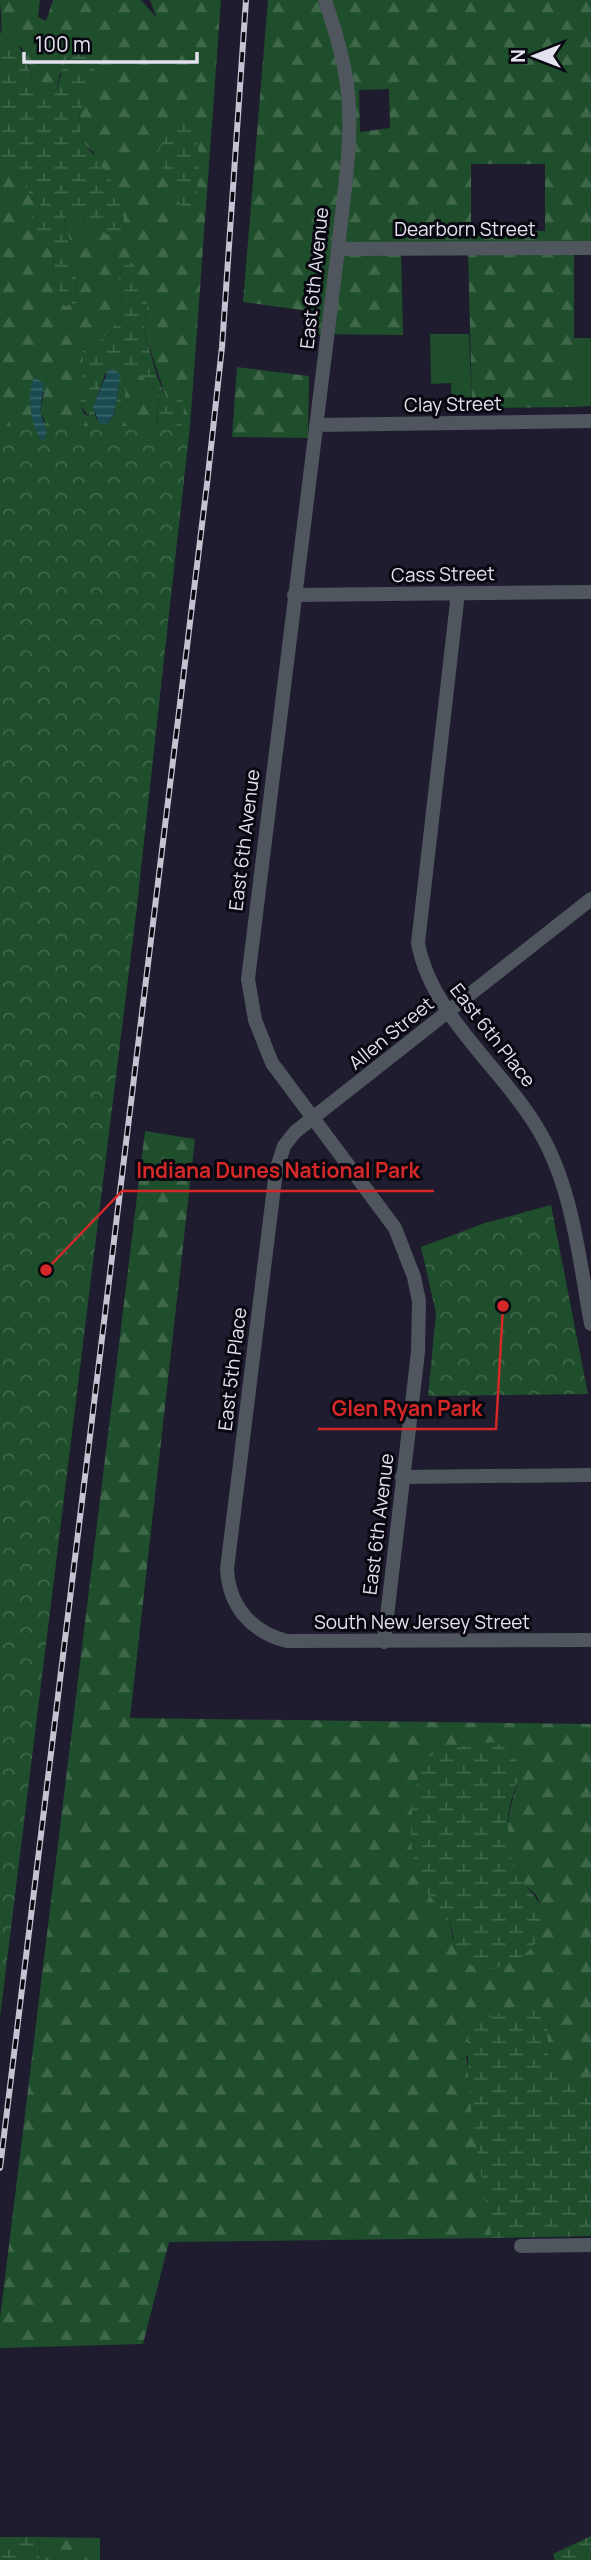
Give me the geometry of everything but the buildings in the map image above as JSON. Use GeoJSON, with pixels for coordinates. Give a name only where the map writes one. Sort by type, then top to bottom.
{"type":"FeatureCollection","features":[{"type":"Feature","properties":{"kind":"street","name":"East 6th Avenue"},"geometry":{"type":"LineString","coordinates":[[325,0],[342,56],[348,95],[338,249],[248,979],[262,1042],[284,1082],[395,1228],[414,1277],[420,1327],[384,1642]]}},
{"type":"Feature","properties":{"kind":"street","name":"Dearborn Street"},"geometry":{"type":"LineString","coordinates":[[338,249],[591,247]]}},
{"type":"Feature","properties":{"kind":"street","name":"Clay Street"},"geometry":{"type":"LineString","coordinates":[[316,425],[591,421]]}},
{"type":"Feature","properties":{"kind":"street","name":"Cass Street"},"geometry":{"type":"LineString","coordinates":[[295,596],[591,592]]}},
{"type":"Feature","properties":{"kind":"street","name":"East 6th Place"},"geometry":{"type":"LineString","coordinates":[[458,593],[418,943],[427,978],[449,1011],[523,1104],[552,1156],[569,1212],[591,1324]]}},
{"type":"Feature","properties":{"kind":"street","name":"Allen Street"},"geometry":{"type":"LineString","coordinates":[[314,1119],[591,899]]}},
{"type":"Feature","properties":{"kind":"street","name":"East 5th Place"},"geometry":{"type":"LineString","coordinates":[[257,1628],[236,1606],[231,1595],[228,1553],[276,1171],[284,1146],[295,1132],[314,1119]]}},
{"type":"Feature","properties":{"kind":"street"},"geometry":{"type":"LineString","coordinates":[[402,1477],[591,1475]]}},
{"type":"Feature","properties":{"kind":"street","name":"South New Jersey Street"},"geometry":{"type":"LineString","coordinates":[[257,1628],[287,1641],[591,1640]]}},
{"type":"Feature","properties":{"kind":"street"},"geometry":{"type":"LineString","coordinates":[[521,2246],[591,2245]]}},
{"type":"Feature","properties":{"kind":"green space"},"geometry":{"type":"Polygon","coordinates":[[[0,0],[40,0],[38,17],[46,21],[53,0],[141,0],[157,18],[150,0],[221,0],[190,426],[146,819],[0,877],[0,162],[20,173],[30,196],[41,205],[49,249],[53,255],[54,281],[65,306],[77,303],[76,266],[64,218],[67,214],[85,224],[94,153],[81,141],[79,114],[94,85],[60,73],[56,91],[36,87],[22,48],[2,35],[0,0]],[[127,260],[117,282],[122,303],[111,333],[83,350],[82,407],[84,414],[107,424],[122,403],[125,377],[132,372],[140,373],[159,396],[154,462],[168,403],[144,331],[147,302],[127,260]],[[44,392],[30,396],[36,431],[45,421],[40,412],[44,392]]]}},
{"type":"Feature","properties":{"kind":"green space"},"geometry":{"type":"Polygon","coordinates":[[[268,0],[591,0],[591,254],[574,254],[574,407],[472,408],[468,249],[401,250],[403,335],[314,334],[317,312],[243,302],[268,0]],[[389,89],[359,90],[360,132],[390,128],[389,89]],[[471,164],[471,231],[545,231],[545,164],[471,164]]]}},
{"type":"Feature","properties":{"kind":"green space"},"geometry":{"type":"Polygon","coordinates":[[[0,29],[2,35],[10,38],[21,50],[37,87],[56,91],[68,52],[83,55],[95,65],[94,85],[79,114],[81,141],[113,184],[122,209],[124,234],[109,235],[67,215],[64,219],[76,266],[77,303],[65,306],[54,281],[53,254],[35,235],[30,219],[41,205],[30,196],[20,173],[0,162],[0,29]]]}},
{"type":"Feature","properties":{"kind":"green space"},"geometry":{"type":"Polygon","coordinates":[[[187,115],[199,155],[198,179],[190,220],[167,183],[157,154],[174,120],[187,115]]]}},
{"type":"Feature","properties":{"kind":"green space"},"geometry":{"type":"Polygon","coordinates":[[[127,259],[134,265],[147,302],[144,331],[157,376],[168,402],[178,397],[185,403],[180,436],[157,427],[159,396],[140,373],[132,372],[125,377],[123,402],[114,414],[118,389],[105,373],[94,410],[99,423],[83,409],[80,392],[83,350],[111,333],[122,303],[117,282],[127,259]]]}},
{"type":"Feature","properties":{"kind":"green space"},"geometry":{"type":"Polygon","coordinates":[[[430,334],[469,334],[472,408],[452,409],[451,383],[431,384],[430,334]]]}},
{"type":"Feature","properties":{"kind":"green space"},"geometry":{"type":"Polygon","coordinates":[[[574,338],[591,338],[591,406],[574,407],[574,338]]]}},
{"type":"Feature","properties":{"kind":"green space"},"geometry":{"type":"Polygon","coordinates":[[[237,367],[309,376],[308,438],[232,437],[237,367]]]}},
{"type":"Feature","properties":{"kind":"green space"},"geometry":{"type":"Polygon","coordinates":[[[0,426],[189,426],[137,906],[0,2017],[0,426]]]}},
{"type":"Feature","properties":{"kind":"green space"},"geometry":{"type":"Polygon","coordinates":[[[145,1131],[195,1139],[130,1718],[591,1724],[591,2103],[549,2059],[547,2035],[550,2017],[466,2056],[492,2238],[169,2242],[143,2344],[0,2348],[0,2319],[145,1131]],[[518,1782],[449,1920],[453,1939],[544,1921],[536,1895],[523,1883],[511,1859],[509,1820],[518,1782]]]}},
{"type":"Feature","properties":{"kind":"green space"},"geometry":{"type":"Polygon","coordinates":[[[551,1205],[588,1394],[428,1396],[436,1313],[421,1247],[485,1223],[551,1205]]]}},
{"type":"Feature","properties":{"kind":"green space"},"geometry":{"type":"Polygon","coordinates":[[[493,1742],[515,1758],[518,1767],[509,1809],[510,1851],[519,1876],[541,1907],[544,1923],[541,1935],[523,1956],[498,1968],[485,1969],[472,1966],[462,1958],[448,1919],[425,1889],[414,1858],[411,1825],[415,1791],[424,1760],[443,1749],[493,1742]]]}},
{"type":"Feature","properties":{"kind":"green space"},"geometry":{"type":"Polygon","coordinates":[[[519,2006],[541,2006],[550,2017],[547,2035],[549,2059],[591,2103],[591,2236],[492,2238],[471,2108],[469,2029],[481,2020],[519,2006]]]}},
{"type":"Feature","properties":{"kind":"green space"},"geometry":{"type":"Polygon","coordinates":[[[591,2536],[591,2560],[555,2560],[553,2554],[591,2536]]]}},
{"type":"Feature","properties":{"kind":"green space"},"geometry":{"type":"Polygon","coordinates":[[[0,2537],[39,2537],[40,2560],[0,2560],[0,2537]]]}},
{"type":"Feature","properties":{"kind":"green space"},"geometry":{"type":"Polygon","coordinates":[[[39,2537],[100,2538],[100,2560],[40,2560],[39,2537]]]}},
{"type":"Feature","properties":{"kind":"shaded area"},"geometry":{"type":"Polygon","coordinates":[[[109,369],[118,372],[120,377],[114,414],[107,424],[99,423],[93,406],[109,369]]]}},
{"type":"Feature","properties":{"kind":"shaded area"},"geometry":{"type":"Polygon","coordinates":[[[35,377],[44,383],[40,412],[47,431],[44,442],[36,430],[31,411],[30,392],[35,377]]]}},
{"type":"Feature","properties":{"kind":"railway"},"geometry":{"type":"LineString","coordinates":[[0,2168],[207,484],[222,347],[246,0]]}},
{"type":"Feature","properties":{"kind":"place","name":"Indiana Dunes National Park"},"geometry":{"type":"Point","coordinates":[46,1270]}},
{"type":"Feature","properties":{"kind":"place","name":"Glen Ryan Park"},"geometry":{"type":"Point","coordinates":[503,1306]}}]}
